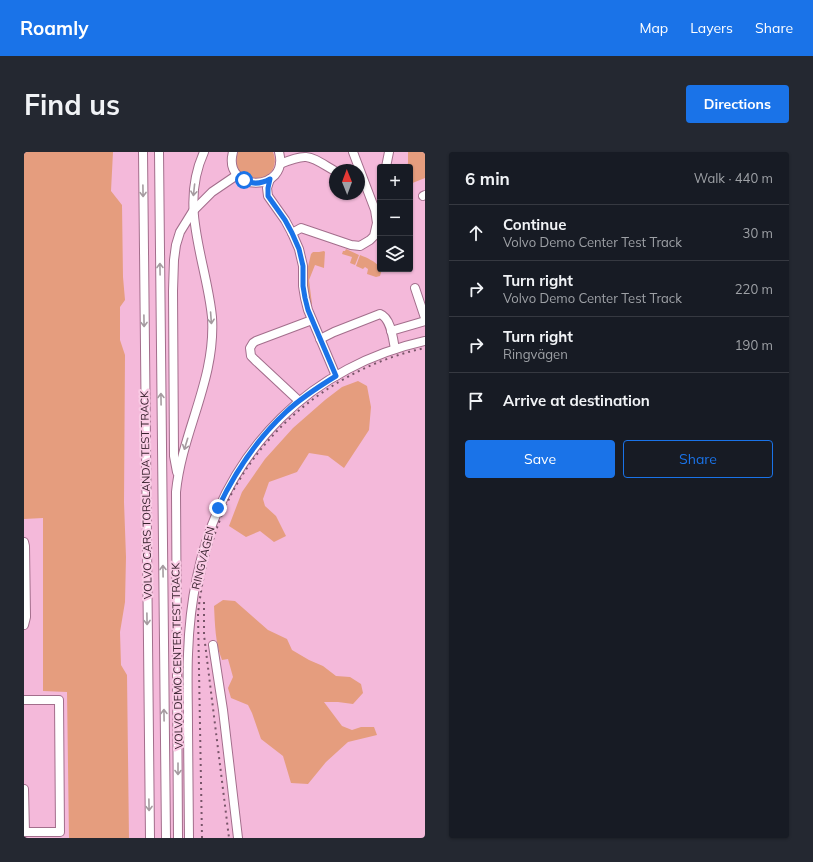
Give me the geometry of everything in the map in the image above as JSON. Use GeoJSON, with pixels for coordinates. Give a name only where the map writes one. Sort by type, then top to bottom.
{"type":"FeatureCollection","features":[{"type":"Feature","properties":{"kind":"street","name":"VOLVO CARS TORSLANDA TEST TRACK"},"geometry":{"type":"LineString","coordinates":[[143,152],[150,838]]}},
{"type":"Feature","properties":{"kind":"street","name":"VOLVO CARS TORSLANDA TEST TRACK"},"geometry":{"type":"LineString","coordinates":[[159,152],[166,838]]}},
{"type":"Feature","properties":{"kind":"street","name":"VOLVO DEMO CENTER TEST TRACK"},"geometry":{"type":"LineString","coordinates":[[178,838],[176,492],[178,474],[203,390],[212,347],[212,314],[195,230],[193,211],[195,179],[204,152]]}},
{"type":"Feature","properties":{"kind":"street"},"geometry":{"type":"LineString","coordinates":[[233,152],[232,163],[237,175],[244,180],[253,183],[262,183],[270,179],[276,172],[280,164],[279,152]]}},
{"type":"Feature","properties":{"kind":"street"},"geometry":{"type":"LineString","coordinates":[[353,152],[356,164]]}},
{"type":"Feature","properties":{"kind":"street"},"geometry":{"type":"LineString","coordinates":[[387,164],[389,152]]}},
{"type":"Feature","properties":{"kind":"street"},"geometry":{"type":"LineString","coordinates":[[280,164],[309,154],[329,167]]}},
{"type":"Feature","properties":{"kind":"street","name":"VOLVO DEMO CENTER TEST TRACK"},"geometry":{"type":"LineString","coordinates":[[178,474],[174,456],[173,307],[174,260],[176,245],[179,235],[193,211],[212,192],[237,175]]}},
{"type":"Feature","properties":{"kind":"street"},"geometry":{"type":"LineString","coordinates":[[270,179],[268,196],[292,233],[299,249],[302,259],[303,286],[308,310],[336,376]]}},
{"type":"Feature","properties":{"kind":"street"},"geometry":{"type":"LineString","coordinates":[[292,233],[301,228],[351,245],[360,246],[374,236],[377,223],[375,210],[365,191]]}},
{"type":"Feature","properties":{"kind":"street"},"geometry":{"type":"LineString","coordinates":[[392,330],[425,320],[415,288]]}},
{"type":"Feature","properties":{"kind":"street"},"geometry":{"type":"LineString","coordinates":[[320,338],[380,314],[386,318],[392,330],[395,349]]}},
{"type":"Feature","properties":{"kind":"street"},"geometry":{"type":"LineString","coordinates":[[299,401],[251,356],[250,348],[256,341],[312,320]]}},
{"type":"Feature","properties":{"kind":"street","name":"RINGVÄGEN"},"geometry":{"type":"LineString","coordinates":[[189,838],[188,653],[192,605],[208,532],[227,489],[239,468],[255,446],[299,401],[336,376],[368,359],[395,349],[425,341]]}},
{"type":"Feature","properties":{"kind":"street"},"geometry":{"type":"LineString","coordinates":[[24,542],[26,616],[24,625]]}},
{"type":"Feature","properties":{"kind":"street"},"geometry":{"type":"LineString","coordinates":[[213,645],[238,838]]}},
{"type":"Feature","properties":{"kind":"street"},"geometry":{"type":"LineString","coordinates":[[24,700],[59,700],[60,832],[24,832],[24,789]]}},
{"type":"Feature","properties":{"kind":"shaded area"},"geometry":{"type":"Polygon","coordinates":[[[24,152],[113,152],[111,191],[122,205],[123,277],[125,300],[120,307],[120,340],[125,355],[124,502],[126,557],[125,602],[120,632],[121,665],[127,675],[129,838],[69,838],[67,692],[43,691],[43,518],[24,519],[24,152]]]}},
{"type":"Feature","properties":{"kind":"shaded area"},"geometry":{"type":"Polygon","coordinates":[[[238,152],[273,152],[275,164],[271,172],[264,177],[256,179],[247,177],[240,172],[236,164],[238,152]]]}},
{"type":"Feature","properties":{"kind":"shaded area"},"geometry":{"type":"Polygon","coordinates":[[[408,152],[425,152],[425,178],[413,183],[413,164],[408,163],[408,152]]]}},
{"type":"Feature","properties":{"kind":"shaded area"},"geometry":{"type":"Polygon","coordinates":[[[346,249],[359,255],[355,265],[350,263],[352,257],[342,254],[346,249]]]}},
{"type":"Feature","properties":{"kind":"shaded area"},"geometry":{"type":"Polygon","coordinates":[[[324,251],[324,268],[315,265],[309,280],[312,304],[310,305],[306,275],[311,254],[313,252],[324,251]]]}},
{"type":"Feature","properties":{"kind":"shaded area"},"geometry":{"type":"Polygon","coordinates":[[[360,255],[377,264],[377,272],[381,272],[380,276],[376,277],[367,274],[368,269],[365,267],[363,269],[356,266],[360,255]]]}},
{"type":"Feature","properties":{"kind":"shaded area"},"geometry":{"type":"Polygon","coordinates":[[[358,381],[367,386],[371,407],[369,430],[344,468],[328,456],[309,453],[297,472],[269,482],[263,499],[265,506],[276,516],[286,536],[274,542],[260,531],[246,537],[229,526],[242,492],[265,459],[293,428],[325,400],[342,387],[358,381]]]}},
{"type":"Feature","properties":{"kind":"shaded area"},"geometry":{"type":"Polygon","coordinates":[[[223,600],[235,601],[268,630],[287,639],[292,650],[323,666],[336,676],[350,677],[361,684],[363,693],[353,704],[324,702],[342,726],[352,730],[361,727],[374,727],[377,735],[348,742],[326,762],[308,784],[291,783],[283,756],[261,739],[248,705],[231,698],[228,688],[233,677],[228,659],[222,660],[215,627],[214,606],[223,600]]]}},
{"type":"Feature","properties":{"kind":"railway"},"geometry":{"type":"LineString","coordinates":[[202,838],[198,614],[208,558],[221,516],[243,475],[262,448],[283,424],[308,403],[335,384],[363,369],[394,357],[425,348]]}},
{"type":"Feature","properties":{"kind":"railway"},"geometry":{"type":"LineString","coordinates":[[204,602],[204,635],[229,838]]}},
{"type":"Feature","properties":{"kind":"route"},"geometry":{"type":"LineString","coordinates":[[218,508],[239,468],[255,446],[286,412],[299,401],[336,376],[308,310],[303,286],[302,259],[299,249],[285,220],[268,196],[267,192],[270,179],[257,184],[244,180]]}}]}
